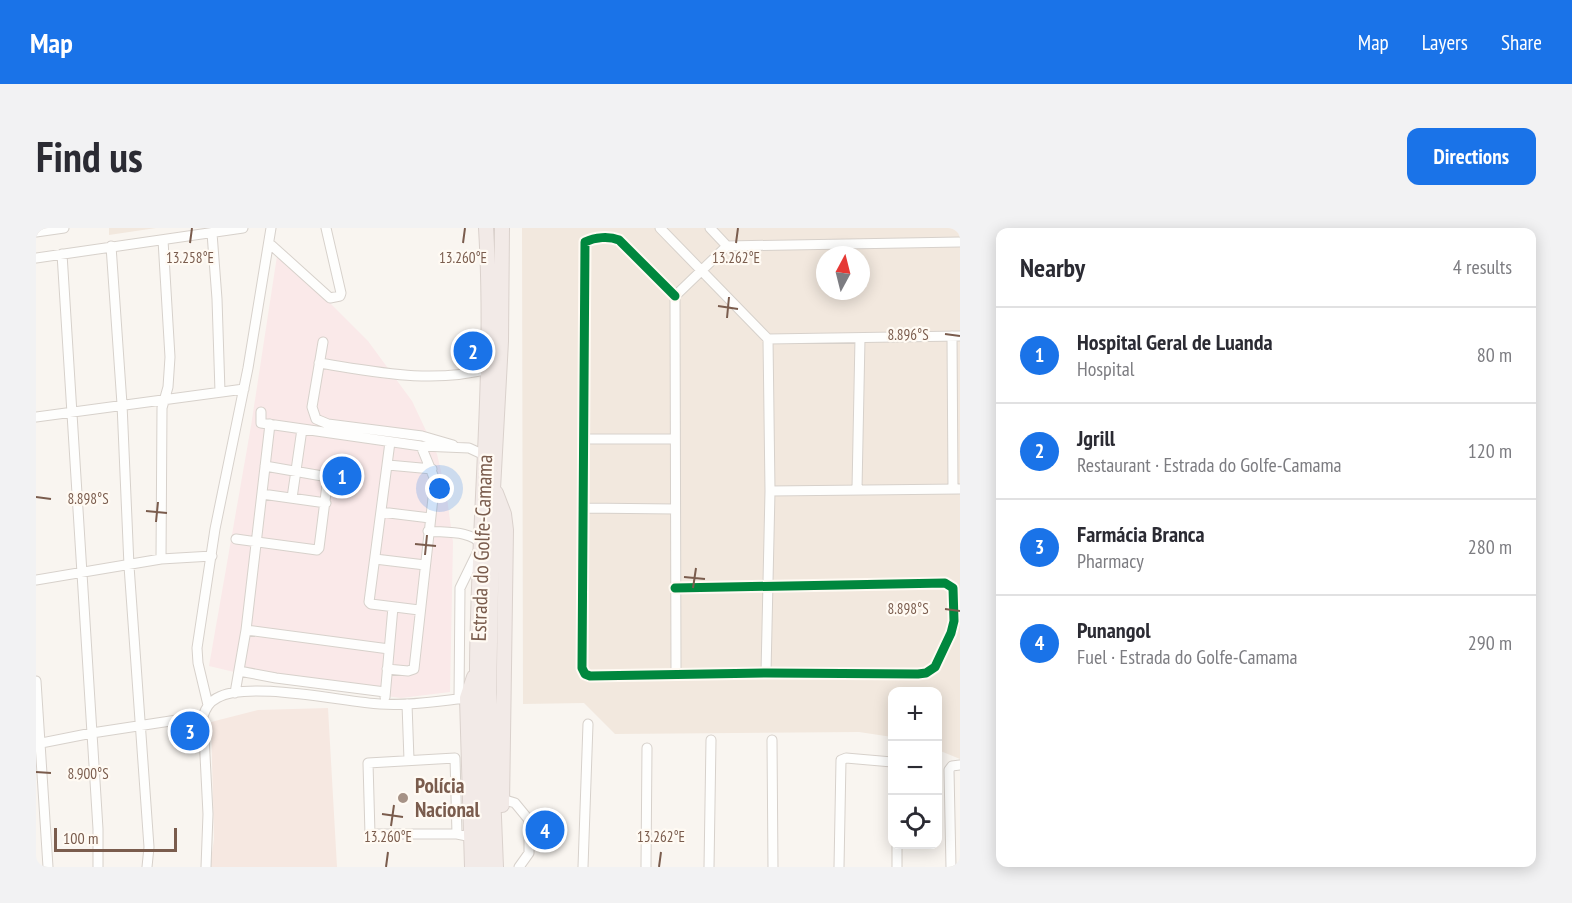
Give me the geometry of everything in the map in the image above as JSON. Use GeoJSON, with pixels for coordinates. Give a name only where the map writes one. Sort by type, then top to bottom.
{"type":"FeatureCollection","features":[{"type":"Feature","properties":{"kind":"highway","name":"Estrada do Golfe-Camama"},"geometry":{"type":"LineString","coordinates":[[484,867],[477,667],[489,369],[490,310],[486,228]]}},
{"type":"Feature","properties":{"kind":"highway","name":"Estrada do Golfe-Camama"},"geometry":{"type":"LineString","coordinates":[[496,867],[489,693],[493,489],[501,341],[502,228]]}},
{"type":"Feature","properties":{"kind":"highway"},"geometry":{"type":"LineString","coordinates":[[493,489],[502,507],[506,530],[502,800],[506,867]]}},
{"type":"Feature","properties":{"kind":"highway"},"geometry":{"type":"LineString","coordinates":[[472,867],[463,698],[477,667]]}},
{"type":"Feature","properties":{"kind":"street"},"geometry":{"type":"LineString","coordinates":[[36,232],[64,228]]}},
{"type":"Feature","properties":{"kind":"street"},"geometry":{"type":"LineString","coordinates":[[36,258],[243,228]]}},
{"type":"Feature","properties":{"kind":"street"},"geometry":{"type":"LineString","coordinates":[[208,705],[198,663],[197,648],[225,476],[244,389],[271,228]]}},
{"type":"Feature","properties":{"kind":"street"},"geometry":{"type":"LineString","coordinates":[[269,243],[330,298],[333,298],[340,296],[341,293],[326,228]]}},
{"type":"Feature","properties":{"kind":"street"},"geometry":{"type":"LineString","coordinates":[[660,228],[768,339],[770,491],[766,673]]}},
{"type":"Feature","properties":{"kind":"street"},"geometry":{"type":"LineString","coordinates":[[710,228],[728,246]]}},
{"type":"Feature","properties":{"kind":"street"},"geometry":{"type":"LineString","coordinates":[[212,233],[220,392]]}},
{"type":"Feature","properties":{"kind":"street"},"geometry":{"type":"LineString","coordinates":[[675,588],[945,583],[953,588],[954,621],[935,667],[926,673],[590,676],[585,674],[582,668],[585,242],[591,239],[614,238],[619,240],[675,296],[674,439],[675,509],[675,588],[676,674]]}},
{"type":"Feature","properties":{"kind":"street"},"geometry":{"type":"LineString","coordinates":[[161,559],[163,400],[168,387],[170,357],[163,240]]}},
{"type":"Feature","properties":{"kind":"street"},"geometry":{"type":"LineString","coordinates":[[675,296],[728,246],[960,242]]}},
{"type":"Feature","properties":{"kind":"street"},"geometry":{"type":"LineString","coordinates":[[111,246],[122,404],[129,566],[149,847],[147,867]]}},
{"type":"Feature","properties":{"kind":"street"},"geometry":{"type":"LineString","coordinates":[[62,254],[70,411],[92,733],[98,867]]}},
{"type":"Feature","properties":{"kind":"street"},"geometry":{"type":"LineString","coordinates":[[768,339],[956,336],[956,489],[770,491]]}},
{"type":"Feature","properties":{"kind":"street"},"geometry":{"type":"LineString","coordinates":[[857,489],[860,338]]}},
{"type":"Feature","properties":{"kind":"street"},"geometry":{"type":"LineString","coordinates":[[323,342],[312,407],[313,414],[321,422],[422,436],[455,446]]}},
{"type":"Feature","properties":{"kind":"street"},"geometry":{"type":"LineString","coordinates":[[319,363],[404,377],[471,374],[489,369]]}},
{"type":"Feature","properties":{"kind":"street"},"geometry":{"type":"LineString","coordinates":[[36,417],[244,389]]}},
{"type":"Feature","properties":{"kind":"street"},"geometry":{"type":"LineString","coordinates":[[261,412],[260,423],[421,446],[475,446],[486,434]]}},
{"type":"Feature","properties":{"kind":"street"},"geometry":{"type":"LineString","coordinates":[[235,693],[246,630],[270,424]]}},
{"type":"Feature","properties":{"kind":"street"},"geometry":{"type":"LineString","coordinates":[[292,498],[302,429]]}},
{"type":"Feature","properties":{"kind":"street"},"geometry":{"type":"LineString","coordinates":[[583,439],[674,439]]}},
{"type":"Feature","properties":{"kind":"street"},"geometry":{"type":"LineString","coordinates":[[390,442],[369,604],[419,610]]}},
{"type":"Feature","properties":{"kind":"street"},"geometry":{"type":"LineString","coordinates":[[387,669],[408,671],[414,669],[435,480],[421,446]]}},
{"type":"Feature","properties":{"kind":"street"},"geometry":{"type":"LineString","coordinates":[[469,447],[482,454],[484,465]]}},
{"type":"Feature","properties":{"kind":"street"},"geometry":{"type":"LineString","coordinates":[[387,465],[432,469]]}},
{"type":"Feature","properties":{"kind":"street"},"geometry":{"type":"LineString","coordinates":[[236,539],[317,550],[319,548],[328,477],[265,466]]}},
{"type":"Feature","properties":{"kind":"street"},"geometry":{"type":"LineString","coordinates":[[262,494],[326,503]]}},
{"type":"Feature","properties":{"kind":"street"},"geometry":{"type":"LineString","coordinates":[[583,508],[675,509]]}},
{"type":"Feature","properties":{"kind":"street"},"geometry":{"type":"LineString","coordinates":[[381,512],[430,518]]}},
{"type":"Feature","properties":{"kind":"street"},"geometry":{"type":"LineString","coordinates":[[467,535],[476,528],[482,517]]}},
{"type":"Feature","properties":{"kind":"street"},"geometry":{"type":"LineString","coordinates":[[206,867],[208,814],[203,716],[208,705],[217,698],[255,691],[384,705],[463,698],[460,588],[481,544],[475,538],[467,535],[428,531]]}},
{"type":"Feature","properties":{"kind":"street"},"geometry":{"type":"LineString","coordinates":[[36,580],[161,559],[212,555]]}},
{"type":"Feature","properties":{"kind":"street"},"geometry":{"type":"LineString","coordinates":[[375,559],[425,565]]}},
{"type":"Feature","properties":{"kind":"street"},"geometry":{"type":"LineString","coordinates":[[384,705],[393,607]]}},
{"type":"Feature","properties":{"kind":"street"},"geometry":{"type":"LineString","coordinates":[[246,630],[389,650]]}},
{"type":"Feature","properties":{"kind":"street"},"geometry":{"type":"LineString","coordinates":[[239,671],[385,692]]}},
{"type":"Feature","properties":{"kind":"street"},"geometry":{"type":"LineString","coordinates":[[36,681],[48,867]]}},
{"type":"Feature","properties":{"kind":"street"},"geometry":{"type":"LineString","coordinates":[[407,704],[409,760]]}},
{"type":"Feature","properties":{"kind":"street"},"geometry":{"type":"LineString","coordinates":[[39,744],[92,733],[203,716]]}},
{"type":"Feature","properties":{"kind":"street"},"geometry":{"type":"LineString","coordinates":[[583,867],[588,724]]}},
{"type":"Feature","properties":{"kind":"street"},"geometry":{"type":"LineString","coordinates":[[709,867],[711,740]]}},
{"type":"Feature","properties":{"kind":"street"},"geometry":{"type":"LineString","coordinates":[[772,740],[773,867]]}},
{"type":"Feature","properties":{"kind":"street"},"geometry":{"type":"LineString","coordinates":[[646,867],[647,748]]}},
{"type":"Feature","properties":{"kind":"street"},"geometry":{"type":"LineString","coordinates":[[458,834],[455,758],[368,763],[370,834],[458,834],[472,837]]}},
{"type":"Feature","properties":{"kind":"street"},"geometry":{"type":"LineString","coordinates":[[839,867],[841,760],[846,758],[888,762]]}},
{"type":"Feature","properties":{"kind":"street"},"geometry":{"type":"LineString","coordinates":[[951,867],[949,770],[952,766],[960,765]]}},
{"type":"Feature","properties":{"kind":"street"},"geometry":{"type":"LineString","coordinates":[[502,800],[515,803],[529,820],[529,853],[519,867]]}},
{"type":"Feature","properties":{"kind":"street"},"geometry":{"type":"LineString","coordinates":[[897,849],[897,867]]}},
{"type":"Feature","properties":{"kind":"shaded area"},"geometry":{"type":"Polygon","coordinates":[[[109,228],[156,228],[109,235],[109,228]]]}},
{"type":"Feature","properties":{"kind":"shaded area"},"geometry":{"type":"Polygon","coordinates":[[[522,228],[960,228],[960,759],[942,752],[942,687],[888,687],[888,736],[859,732],[615,734],[584,703],[523,704],[522,228]]]}},
{"type":"Feature","properties":{"kind":"shaded area"},"geometry":{"type":"Polygon","coordinates":[[[277,256],[283,256],[368,341],[412,401],[437,454],[447,498],[453,542],[450,692],[401,698],[272,681],[209,666],[251,426],[277,256]]]}},
{"type":"Feature","properties":{"kind":"shaded area"},"geometry":{"type":"Polygon","coordinates":[[[328,708],[337,867],[210,867],[214,839],[211,722],[258,710],[328,708]]]}},
{"type":"Feature","properties":{"kind":"cycle path"},"geometry":{"type":"LineString","coordinates":[[675,296],[619,240],[602,238],[585,242],[582,668],[585,674],[590,676],[926,673],[935,667],[951,633],[954,621],[953,588],[945,583],[675,588]]}},
{"type":"Feature","properties":{"kind":"place","name":"Jgrill"},"geometry":{"type":"Point","coordinates":[473,351]}},
{"type":"Feature","properties":{"kind":"place","name":"Hospital Geral de Luanda"},"geometry":{"type":"Point","coordinates":[342,476]}},
{"type":"Feature","properties":{"kind":"place","name":"Farmácia Branca"},"geometry":{"type":"Point","coordinates":[190,731]}},
{"type":"Feature","properties":{"kind":"place","name":"Polícia Nacional"},"geometry":{"type":"Point","coordinates":[403,798]}},
{"type":"Feature","properties":{"kind":"place","name":"Punangol"},"geometry":{"type":"Point","coordinates":[545,830]}}]}
